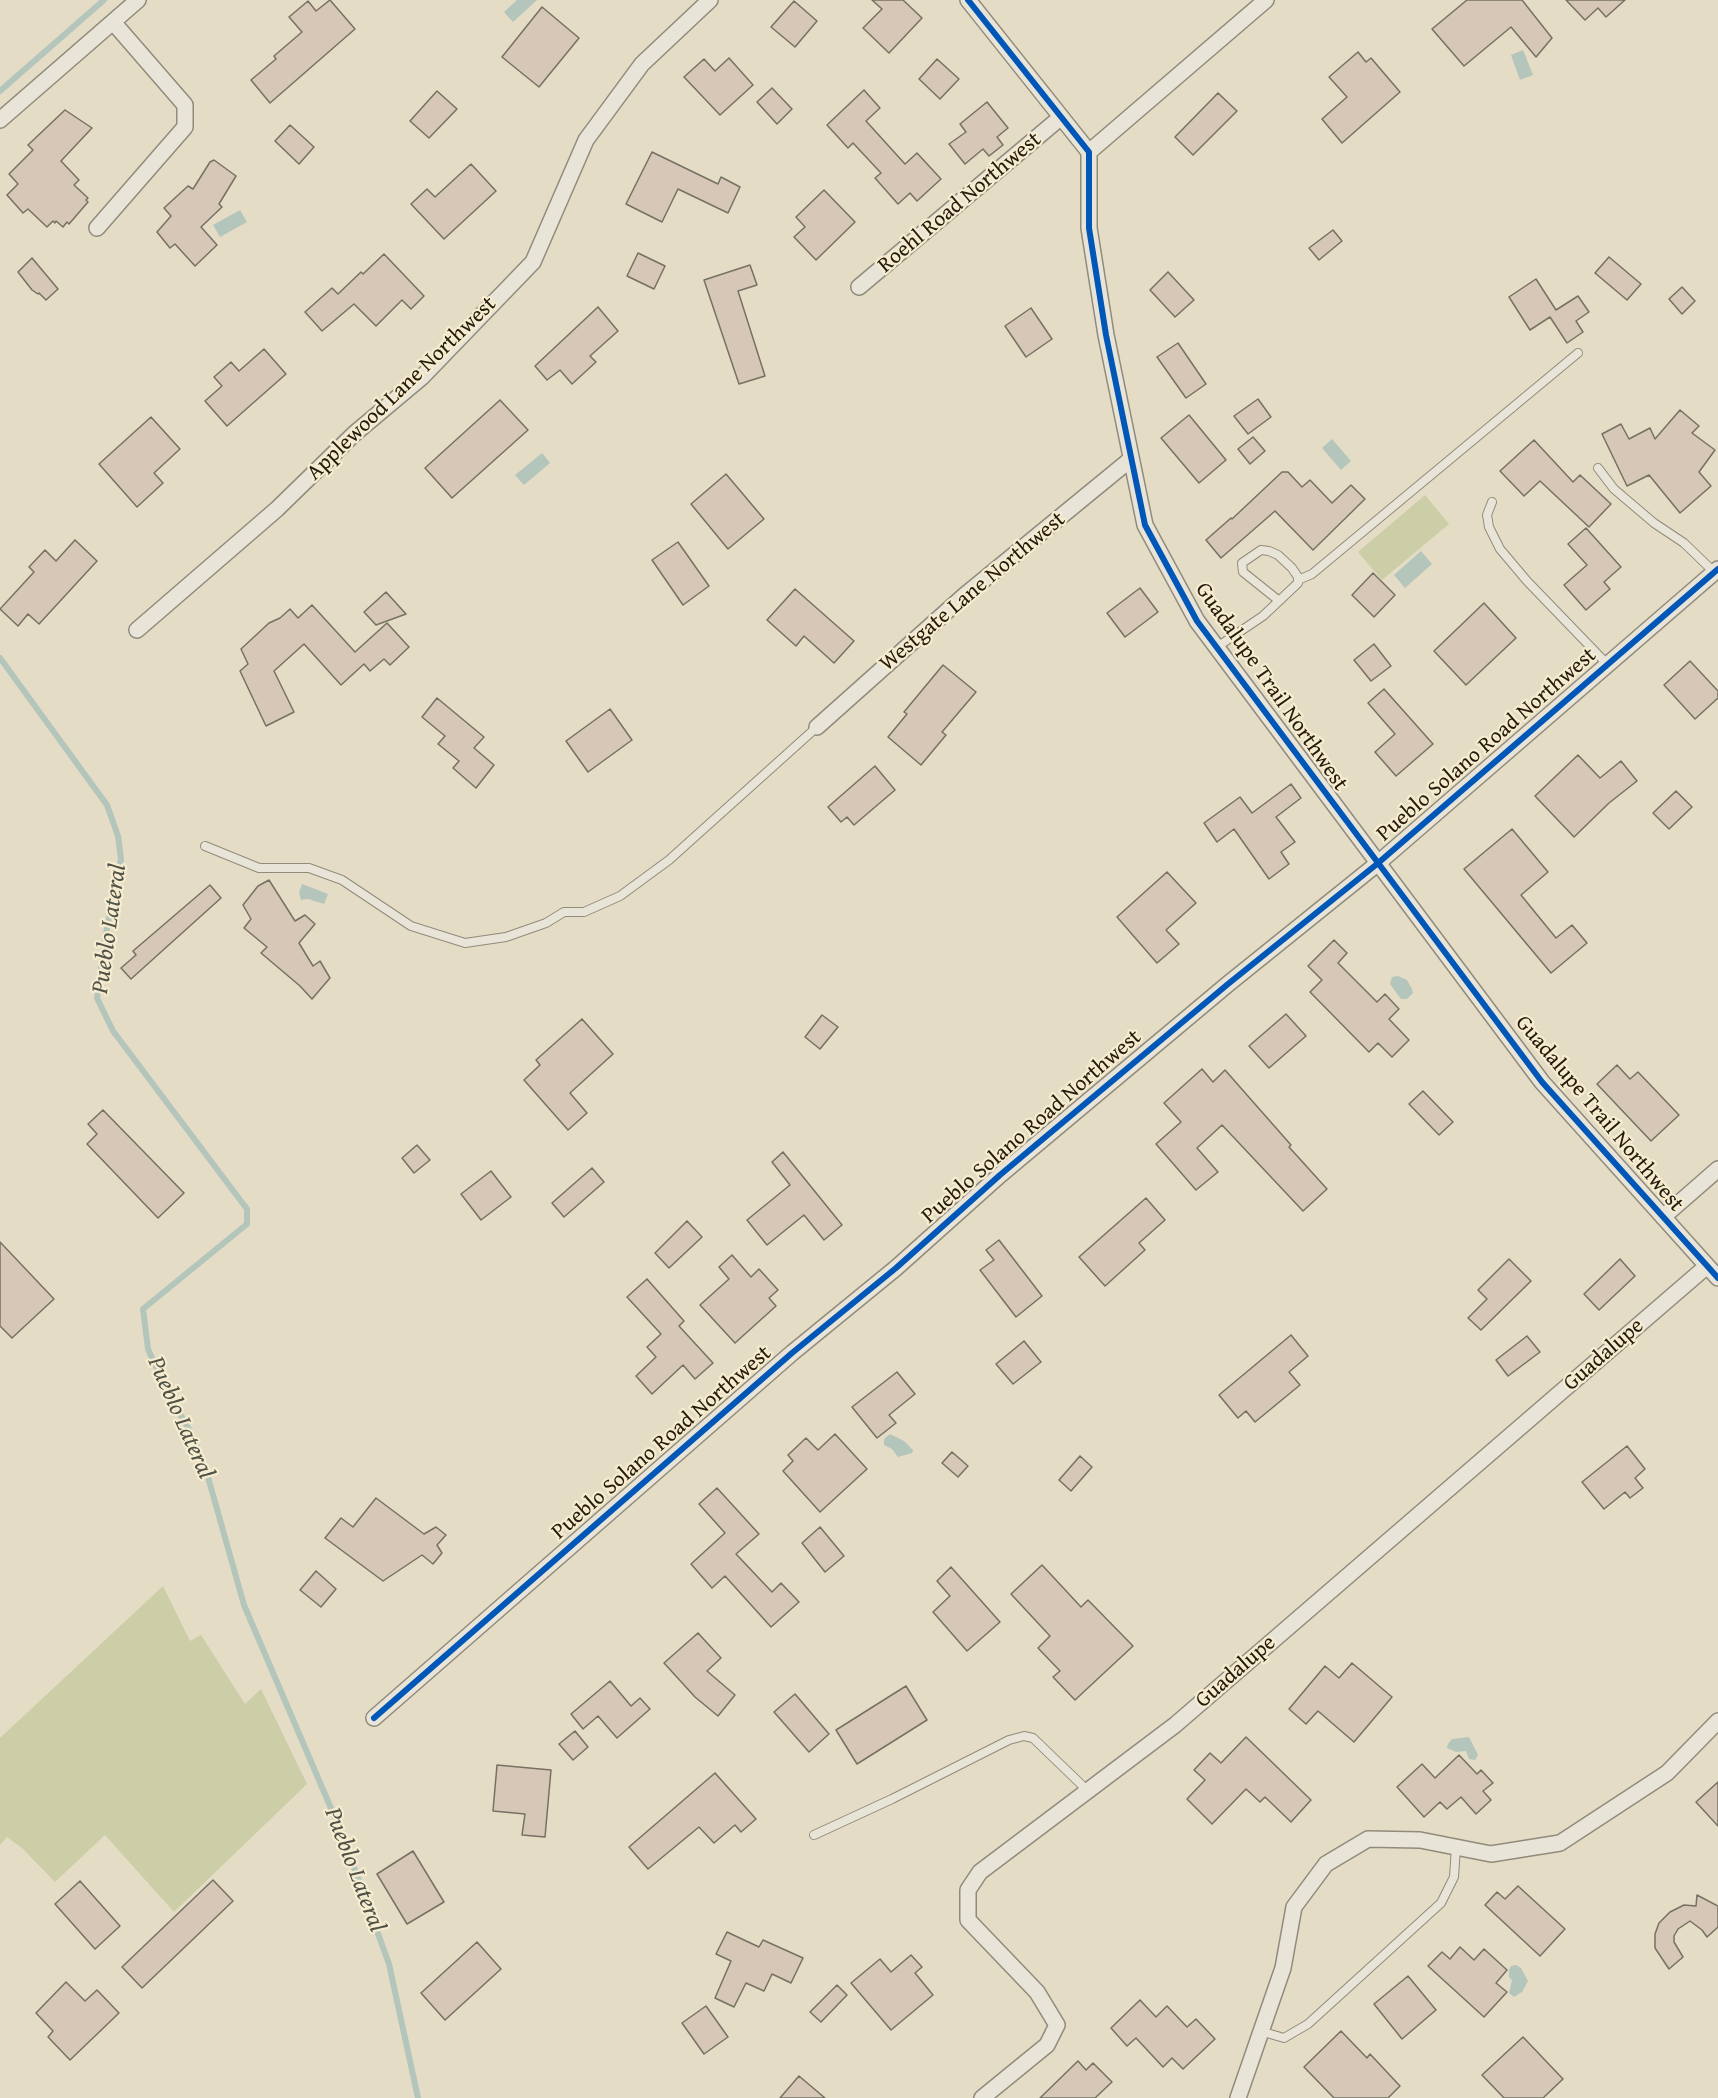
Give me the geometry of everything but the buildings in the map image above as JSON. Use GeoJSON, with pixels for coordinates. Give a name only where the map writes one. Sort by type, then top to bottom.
{"type":"FeatureCollection","features":[{"type":"Feature","properties":{"kind":"street"},"geometry":{"type":"LineString","coordinates":[[0,120],[138,0]]}},
{"type":"Feature","properties":{"kind":"street","name":"Applewood Lane Northwest"},"geometry":{"type":"LineString","coordinates":[[137,630],[277,509],[354,435],[422,377],[533,262],[586,140],[642,64],[710,0]]}},
{"type":"Feature","properties":{"kind":"street"},"geometry":{"type":"LineString","coordinates":[[968,0],[1089,152],[1266,0]]}},
{"type":"Feature","properties":{"kind":"street"},"geometry":{"type":"LineString","coordinates":[[97,228],[185,128],[185,105],[113,22]]}},
{"type":"Feature","properties":{"kind":"street","name":"Roehl Road Northwest"},"geometry":{"type":"LineString","coordinates":[[859,287],[1060,118]]}},
{"type":"Feature","properties":{"kind":"street","name":"Guadalupe Trail Northwest"},"geometry":{"type":"LineString","coordinates":[[1089,152],[1089,228],[1106,335],[1145,525],[1197,621],[1542,1082],[1718,1278]]}},
{"type":"Feature","properties":{"kind":"street","name":"Westgate Lane Northwest"},"geometry":{"type":"LineString","coordinates":[[817,727],[965,595],[1131,459]]}},
{"type":"Feature","properties":{"kind":"street","name":"Pueblo Solano Road Northwest"},"geometry":{"type":"LineString","coordinates":[[374,1718],[783,1361],[896,1268],[1000,1175],[1228,984],[1377,864],[1716,571]]}},
{"type":"Feature","properties":{"kind":"street"},"geometry":{"type":"LineString","coordinates":[[1663,1217],[1718,1169]]}},
{"type":"Feature","properties":{"kind":"street","name":"Guadalupe"},"geometry":{"type":"LineString","coordinates":[[982,2098],[1047,2045],[1057,2025],[1037,1992],[968,1920],[968,1890],[980,1872],[1175,1725],[1707,1266]]}},
{"type":"Feature","properties":{"kind":"street"},"geometry":{"type":"LineString","coordinates":[[1238,2098],[1283,1968],[1294,1906],[1326,1864],[1368,1839],[1420,1840],[1491,1854],[1560,1843],[1667,1773],[1718,1721]]}},
{"type":"Feature","properties":{"kind":"lane"},"geometry":{"type":"LineString","coordinates":[[1216,647],[1263,616],[1298,583],[1298,580],[1312,574],[1578,353]]}},
{"type":"Feature","properties":{"kind":"lane"},"geometry":{"type":"LineString","coordinates":[[1598,468],[1614,489],[1716,571]]}},
{"type":"Feature","properties":{"kind":"lane"},"geometry":{"type":"LineString","coordinates":[[1492,502],[1487,514],[1489,527],[1500,549],[1527,581],[1608,665]]}},
{"type":"Feature","properties":{"kind":"lane"},"geometry":{"type":"LineString","coordinates":[[1278,600],[1243,572],[1242,563],[1261,550],[1269,550],[1292,568],[1298,580]]}},
{"type":"Feature","properties":{"kind":"lane"},"geometry":{"type":"LineString","coordinates":[[205,846],[259,868],[309,868],[342,880],[411,926],[465,943],[506,937],[546,922],[564,912],[584,912],[620,896],[669,860],[817,727]]}},
{"type":"Feature","properties":{"kind":"lane"},"geometry":{"type":"LineString","coordinates":[[814,1835],[1009,1740],[1024,1736],[1033,1738],[1088,1791]]}},
{"type":"Feature","properties":{"kind":"lane"},"geometry":{"type":"LineString","coordinates":[[1260,2031],[1284,2038],[1308,2024],[1442,1903],[1454,1877],[1456,1847]]}},
{"type":"Feature","properties":{"kind":"green space"},"geometry":{"type":"Polygon","coordinates":[[[1425,495],[1449,524],[1382,580],[1358,552],[1425,495]]]}},
{"type":"Feature","properties":{"kind":"green space"},"geometry":{"type":"Polygon","coordinates":[[[163,1586],[190,1641],[201,1635],[245,1704],[261,1689],[307,1784],[174,1912],[105,1835],[55,1882],[22,1848],[7,1837],[0,1845],[0,1738],[163,1586]]]}},
{"type":"Feature","properties":{"kind":"shaded area"},"geometry":{"type":"Polygon","coordinates":[[[517,0],[537,0],[513,22],[504,12],[517,0]]]}},
{"type":"Feature","properties":{"kind":"shaded area"},"geometry":{"type":"Polygon","coordinates":[[[1523,50],[1533,75],[1520,80],[1511,55],[1523,50]]]}},
{"type":"Feature","properties":{"kind":"shaded area"},"geometry":{"type":"Polygon","coordinates":[[[240,210],[247,222],[220,237],[213,225],[240,210]]]}},
{"type":"Feature","properties":{"kind":"shaded area"},"geometry":{"type":"Polygon","coordinates":[[[1332,439],[1351,461],[1341,470],[1322,448],[1332,439]]]}},
{"type":"Feature","properties":{"kind":"shaded area"},"geometry":{"type":"Polygon","coordinates":[[[542,453],[550,463],[524,485],[515,475],[542,453]]]}},
{"type":"Feature","properties":{"kind":"shaded area"},"geometry":{"type":"Polygon","coordinates":[[[1421,551],[1432,564],[1405,588],[1394,575],[1421,551]]]}},
{"type":"Feature","properties":{"kind":"shaded area"},"geometry":{"type":"Polygon","coordinates":[[[302,884],[328,894],[324,904],[308,899],[301,900],[299,892],[302,884]]]}},
{"type":"Feature","properties":{"kind":"shaded area"},"geometry":{"type":"Polygon","coordinates":[[[1398,976],[1407,980],[1412,989],[1413,993],[1407,999],[1401,999],[1390,984],[1392,977],[1398,976]]]}},
{"type":"Feature","properties":{"kind":"shaded area"},"geometry":{"type":"Polygon","coordinates":[[[890,1434],[904,1441],[913,1450],[912,1453],[898,1457],[892,1449],[884,1445],[884,1439],[890,1434]]]}},
{"type":"Feature","properties":{"kind":"shaded area"},"geometry":{"type":"Polygon","coordinates":[[[1469,1737],[1478,1755],[1475,1760],[1469,1759],[1466,1751],[1456,1752],[1447,1748],[1452,1739],[1469,1737]]]}},
{"type":"Feature","properties":{"kind":"shaded area"},"geometry":{"type":"Polygon","coordinates":[[[1516,1965],[1521,1968],[1528,1981],[1522,1992],[1514,1997],[1509,1993],[1512,1980],[1509,1977],[1509,1970],[1511,1966],[1516,1965]]]}},
{"type":"Feature","properties":{"kind":"waterway"},"geometry":{"type":"LineString","coordinates":[[0,91],[104,0]]}},
{"type":"Feature","properties":{"kind":"waterway","name":"Pueblo Lateral"},"geometry":{"type":"LineString","coordinates":[[0,658],[107,805],[118,836],[121,859],[105,938],[97,998],[113,1031],[247,1209],[247,1224],[143,1309],[148,1349],[165,1387],[193,1437],[206,1470],[244,1605],[342,1834],[389,1964],[418,2098]]}},
{"type":"Feature","properties":{"kind":"cycle path"},"geometry":{"type":"LineString","coordinates":[[968,0],[1089,152],[1089,228],[1106,335],[1145,525],[1197,621],[1542,1082],[1718,1278]]}},
{"type":"Feature","properties":{"kind":"cycle path"},"geometry":{"type":"LineString","coordinates":[[374,1718],[792,1353],[896,1268],[1000,1175],[1228,984],[1377,864],[1718,569]]}}]}
